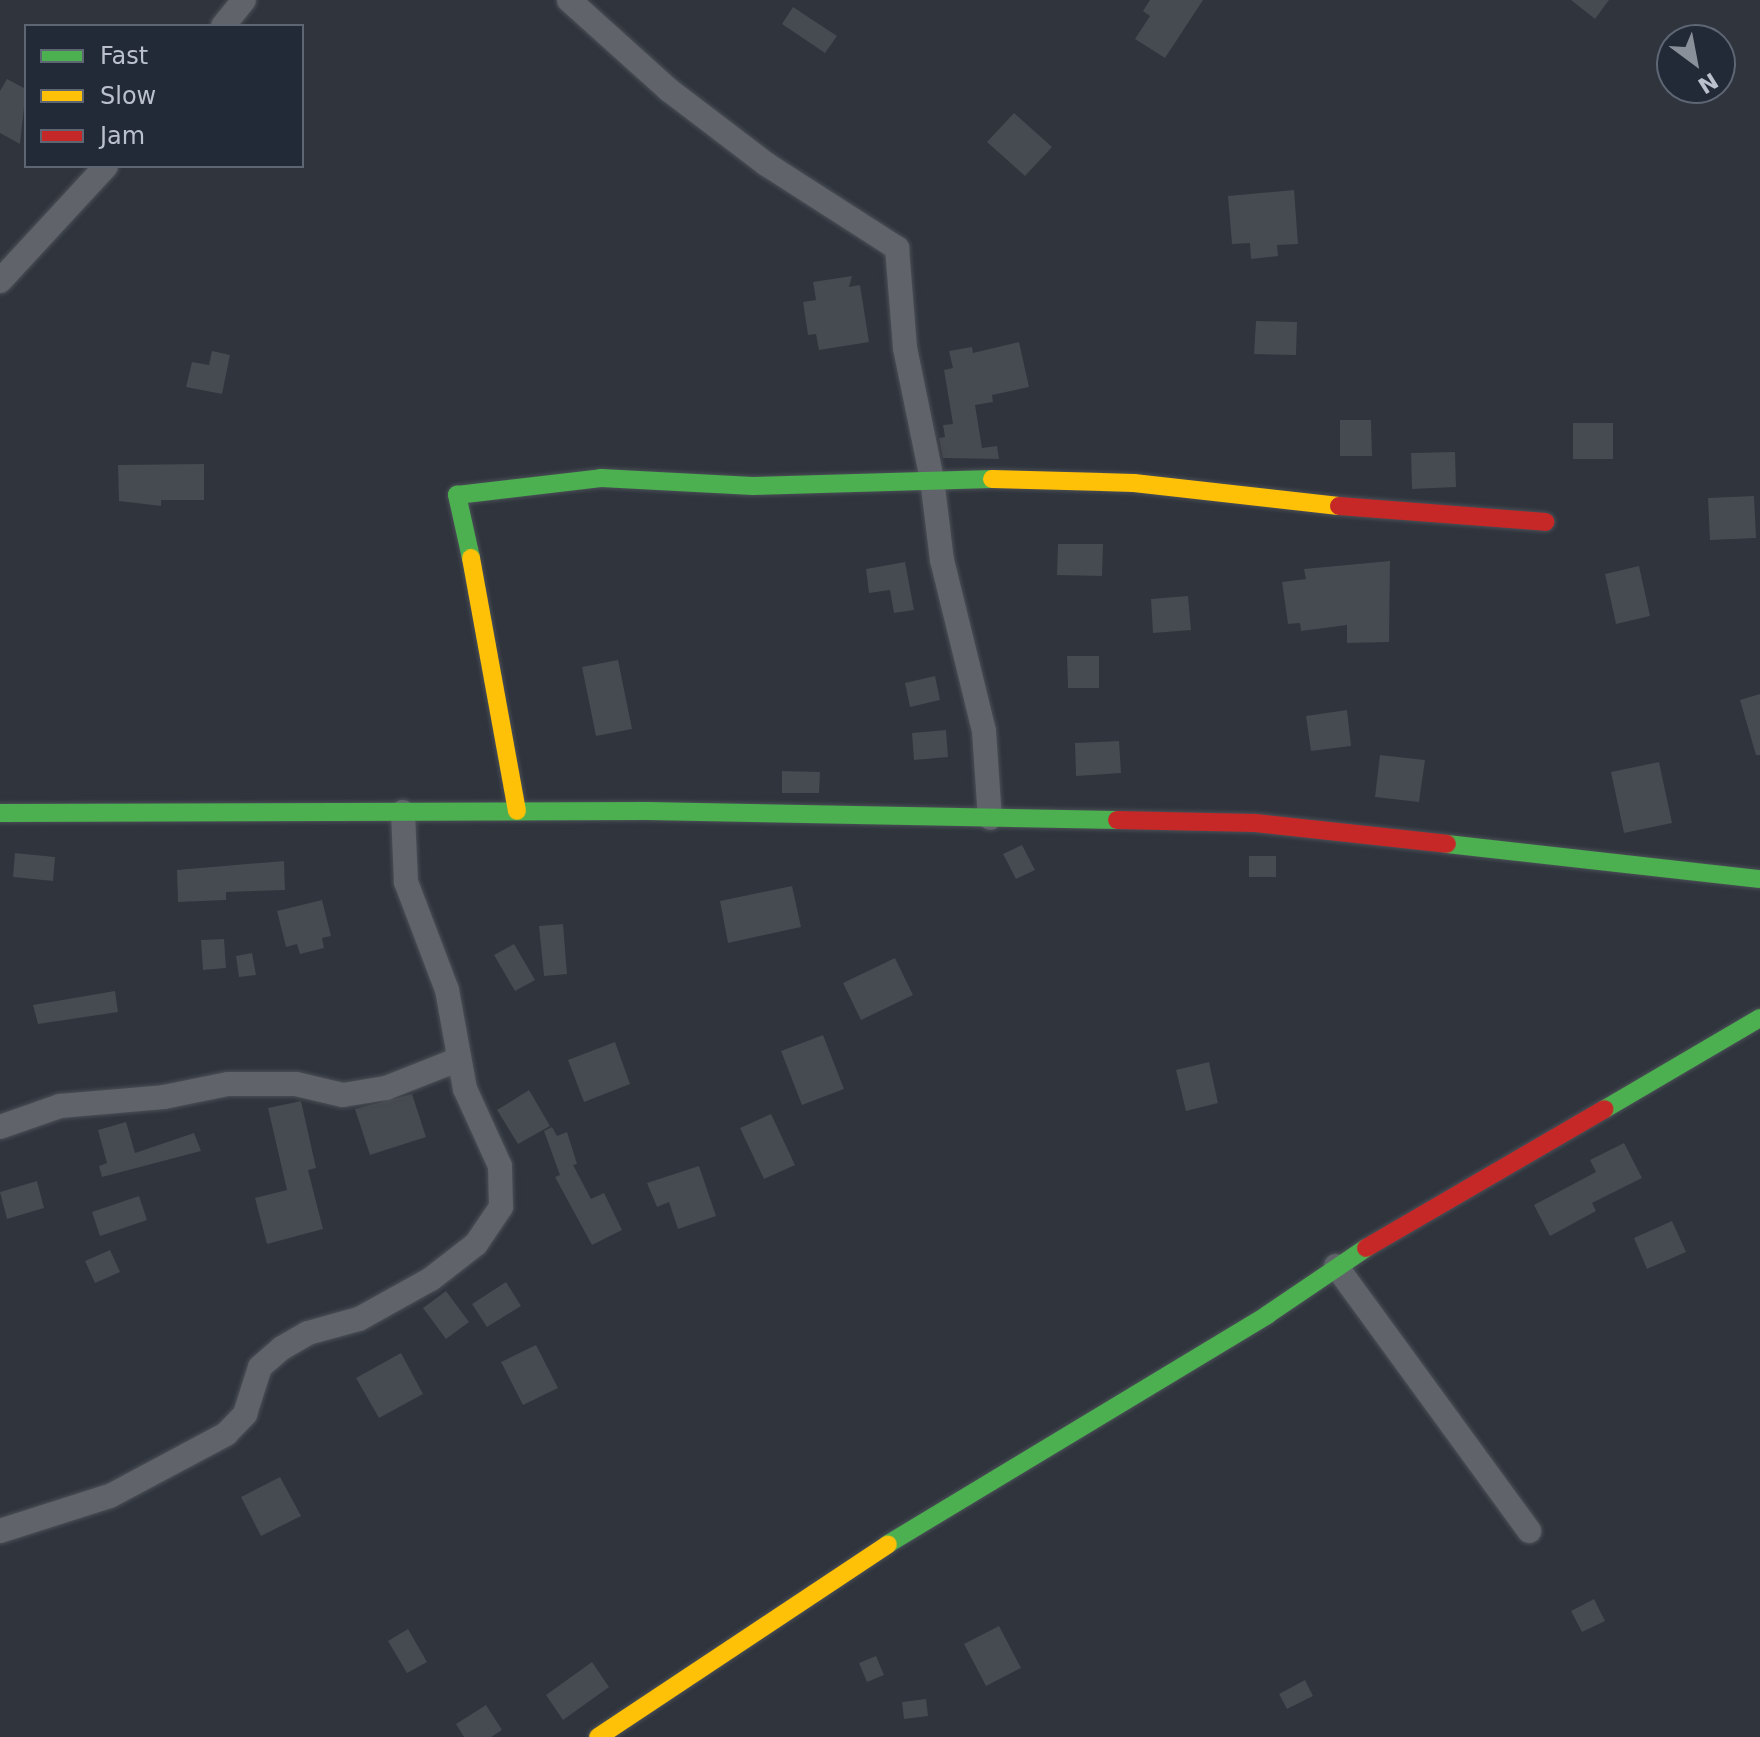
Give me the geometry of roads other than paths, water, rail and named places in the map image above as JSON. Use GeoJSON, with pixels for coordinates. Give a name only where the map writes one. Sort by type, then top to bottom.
{"type":"FeatureCollection","features":[{"type":"Feature","properties":{"kind":"street"},"geometry":{"type":"LineString","coordinates":[[225,24],[244,0]]}},
{"type":"Feature","properties":{"kind":"street"},"geometry":{"type":"LineString","coordinates":[[569,0],[669,90],[766,164],[897,248],[905,348],[932,479],[942,560],[984,731],[990,818]]}},
{"type":"Feature","properties":{"kind":"street"},"geometry":{"type":"LineString","coordinates":[[0,281],[104,168]]}},
{"type":"Feature","properties":{"kind":"street"},"geometry":{"type":"LineString","coordinates":[[517,811],[489,638],[457,495],[601,478],[753,486],[932,479],[1134,483],[1243,499],[1545,522]]}},
{"type":"Feature","properties":{"kind":"street"},"geometry":{"type":"LineString","coordinates":[[0,813],[517,811],[1255,823],[1760,879]]}},
{"type":"Feature","properties":{"kind":"street"},"geometry":{"type":"LineString","coordinates":[[0,1531],[110,1496],[226,1434],[245,1414],[260,1367],[282,1348],[308,1333],[359,1319],[431,1279],[476,1244],[501,1207],[500,1166],[457,1060],[447,990],[406,882],[403,812]]}},
{"type":"Feature","properties":{"kind":"street"},"geometry":{"type":"LineString","coordinates":[[598,1737],[934,1513],[1267,1315],[1336,1266],[1526,1160],[1760,1018]]}},
{"type":"Feature","properties":{"kind":"street"},"geometry":{"type":"LineString","coordinates":[[0,1127],[60,1106],[164,1097],[228,1084],[296,1084],[343,1095],[386,1088],[457,1060]]}},
{"type":"Feature","properties":{"kind":"street"},"geometry":{"type":"LineString","coordinates":[[1336,1266],[1529,1531]]}}]}
